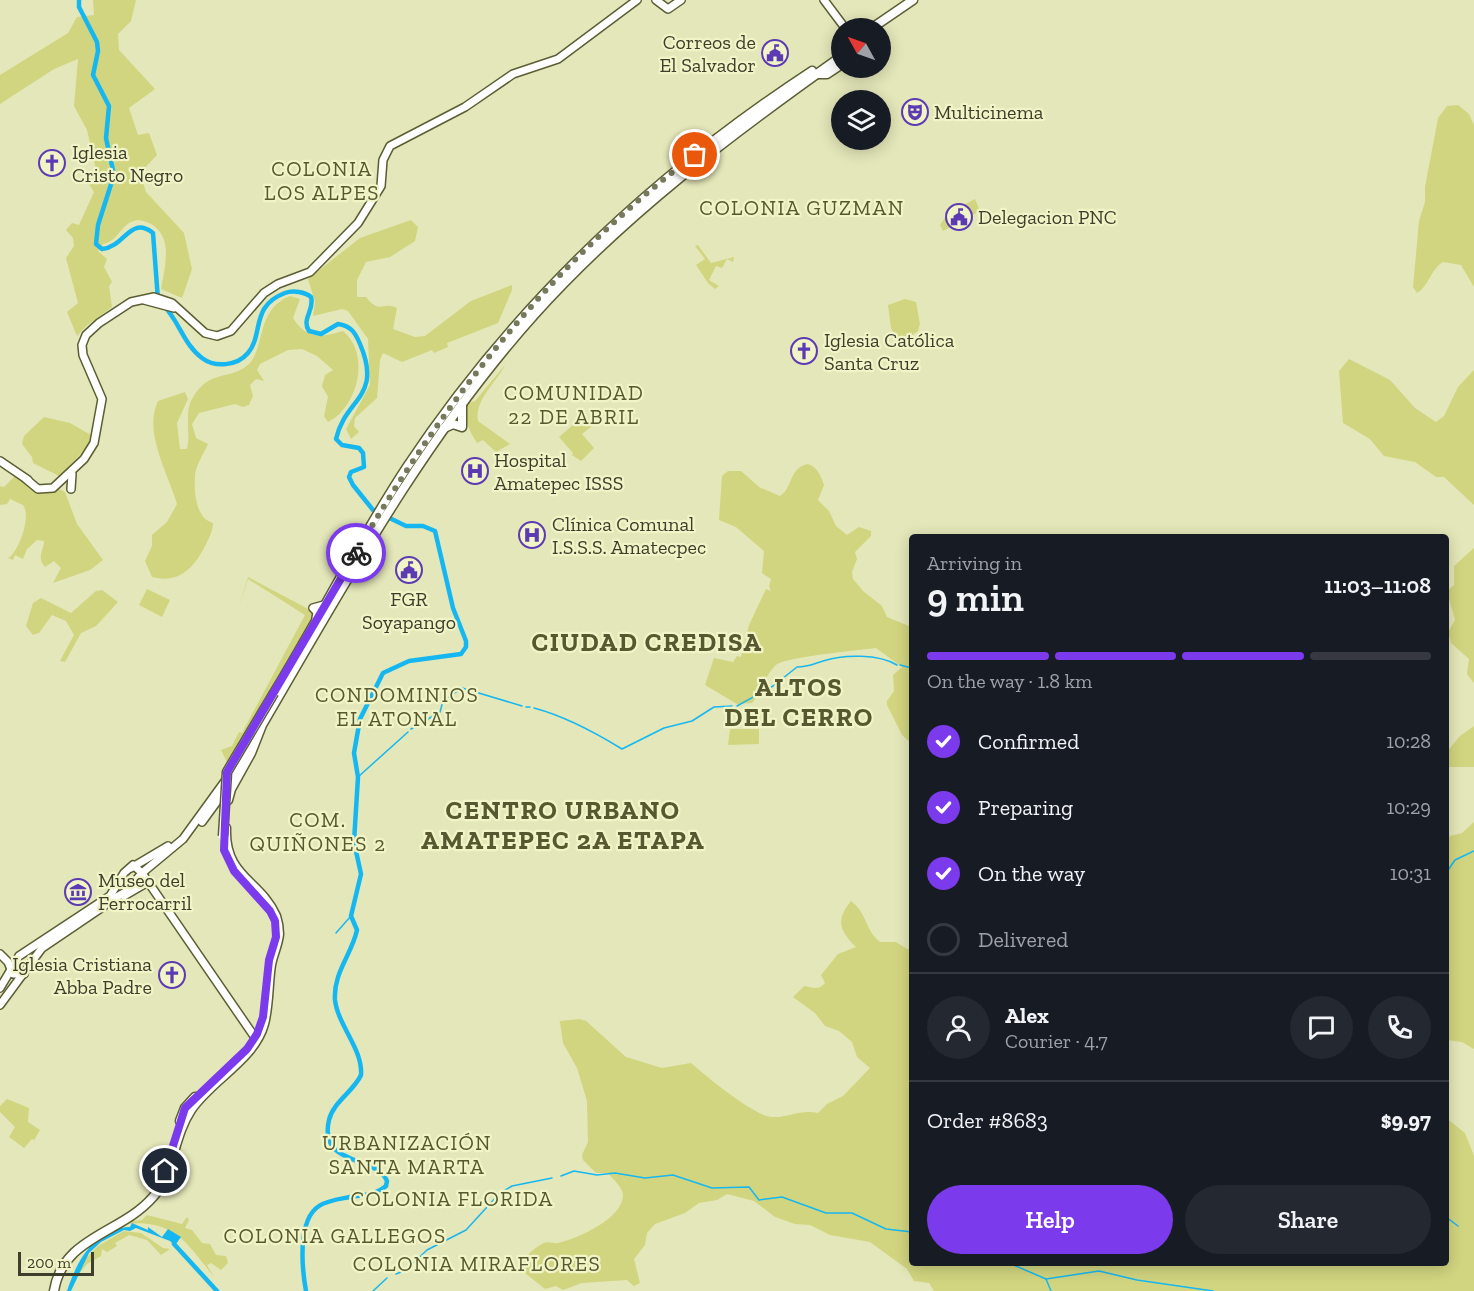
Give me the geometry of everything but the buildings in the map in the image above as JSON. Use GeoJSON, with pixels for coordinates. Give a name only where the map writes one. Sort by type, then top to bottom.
{"type":"FeatureCollection","features":[{"type":"Feature","properties":{"kind":"highway"},"geometry":{"type":"LineString","coordinates":[[888,18],[916,1]]}},
{"type":"Feature","properties":{"kind":"highway"},"geometry":{"type":"LineString","coordinates":[[891,19],[916,1]]}},
{"type":"Feature","properties":{"kind":"highway"},"geometry":{"type":"LineString","coordinates":[[386,508],[406,468],[468,381],[547,289],[601,235],[667,177],[831,58]]}},
{"type":"Feature","properties":{"kind":"highway"},"geometry":{"type":"LineString","coordinates":[[256,1039],[263,1017],[269,960],[276,937],[276,924],[270,911],[230,866],[224,850],[227,772],[376,522],[462,402],[533,316],[609,239],[697,162],[831,64]]}},
{"type":"Feature","properties":{"kind":"highway"},"geometry":{"type":"LineString","coordinates":[[813,76],[831,71]]}},
{"type":"Feature","properties":{"kind":"highway"},"geometry":{"type":"LineString","coordinates":[[443,428],[453,424],[462,427],[462,402]]}},
{"type":"Feature","properties":{"kind":"highway"},"geometry":{"type":"LineString","coordinates":[[53,1291],[57,1270],[73,1248],[136,1209],[155,1190],[166,1168],[187,1111],[256,1039],[266,1016],[271,965],[279,937],[278,924],[270,907],[234,867],[228,856],[226,836],[229,793],[317,622]]}},
{"type":"Feature","properties":{"kind":"main road"},"geometry":{"type":"LineString","coordinates":[[150,300],[164,299],[205,333],[214,336],[226,334],[268,290],[314,269],[358,223],[383,183],[382,163],[386,152],[393,144],[465,107],[513,74],[558,59],[637,0]]}},
{"type":"Feature","properties":{"kind":"main road"},"geometry":{"type":"LineString","coordinates":[[657,0],[668,9],[681,0]]}},
{"type":"Feature","properties":{"kind":"main road"},"geometry":{"type":"LineString","coordinates":[[824,0],[838,18]]}},
{"type":"Feature","properties":{"kind":"main road"},"geometry":{"type":"LineString","coordinates":[[514,332],[571,273],[650,199],[813,76]]}},
{"type":"Feature","properties":{"kind":"main road"},"geometry":{"type":"LineString","coordinates":[[386,508],[444,416],[571,267],[625,215],[691,160],[788,87]]}},
{"type":"Feature","properties":{"kind":"main road"},"geometry":{"type":"LineString","coordinates":[[0,461],[38,489],[52,488],[70,491],[71,476],[88,454],[95,436],[102,399],[83,355],[83,341],[106,317],[140,298],[179,310]]}},
{"type":"Feature","properties":{"kind":"main road"},"geometry":{"type":"LineString","coordinates":[[26,479],[43,486],[54,484],[84,456],[95,436]]}},
{"type":"Feature","properties":{"kind":"main road"},"geometry":{"type":"LineString","coordinates":[[52,488],[77,467]]}},
{"type":"Feature","properties":{"kind":"main road"},"geometry":{"type":"LineString","coordinates":[[10,970],[23,954],[145,877],[194,826],[233,770],[376,522]]}},
{"type":"Feature","properties":{"kind":"main road"},"geometry":{"type":"LineString","coordinates":[[0,1003],[48,943],[123,897],[187,839],[218,800],[262,725]]}},
{"type":"Feature","properties":{"kind":"main road"},"geometry":{"type":"LineString","coordinates":[[0,948],[10,957],[18,956],[110,896],[124,873],[169,846],[194,826]]}},
{"type":"Feature","properties":{"kind":"main road"},"geometry":{"type":"LineString","coordinates":[[134,866],[145,877],[256,1039]]}},
{"type":"Feature","properties":{"kind":"main road"},"geometry":{"type":"LineString","coordinates":[[101,906],[114,894],[127,872],[134,866]]}},
{"type":"Feature","properties":{"kind":"main road"},"geometry":{"type":"LineString","coordinates":[[0,954],[8,962],[15,976],[23,974],[38,950],[52,937]]}},
{"type":"Feature","properties":{"kind":"main road"},"geometry":{"type":"LineString","coordinates":[[0,990],[18,956]]}},
{"type":"Feature","properties":{"kind":"green space"},"geometry":{"type":"Polygon","coordinates":[[[93,0],[136,0],[131,21],[118,34],[119,50],[155,89],[129,108],[138,135],[149,133],[157,155],[140,173],[146,192],[184,233],[192,269],[182,298],[161,289],[166,252],[162,235],[157,228],[147,222],[138,220],[131,222],[112,240],[103,244],[98,251],[107,259],[104,267],[112,282],[109,286],[112,307],[86,326],[77,336],[67,312],[78,303],[66,258],[74,246],[73,238],[66,230],[72,223],[79,225],[94,192],[89,184],[97,174],[87,130],[74,106],[78,59],[54,69],[0,104],[0,75],[68,33],[77,17],[94,15],[93,0]]]}},
{"type":"Feature","properties":{"kind":"green space"},"geometry":{"type":"Polygon","coordinates":[[[1458,105],[1469,114],[1474,125],[1474,287],[1461,265],[1443,262],[1417,293],[1413,287],[1419,221],[1425,202],[1425,187],[1438,118],[1447,106],[1458,105]]]}},
{"type":"Feature","properties":{"kind":"green space"},"geometry":{"type":"Polygon","coordinates":[[[975,199],[980,211],[943,231],[940,225],[948,213],[975,199]]]}},
{"type":"Feature","properties":{"kind":"green space"},"geometry":{"type":"Polygon","coordinates":[[[411,220],[418,227],[415,241],[390,257],[366,262],[357,280],[357,297],[366,297],[378,307],[397,308],[393,329],[415,337],[425,336],[471,301],[512,285],[512,290],[498,323],[447,343],[448,347],[434,353],[432,350],[402,362],[383,353],[380,360],[377,398],[355,418],[354,426],[359,432],[351,439],[346,429],[370,385],[368,339],[348,311],[342,309],[313,316],[315,302],[308,279],[360,238],[411,220]]]}},
{"type":"Feature","properties":{"kind":"green space"},"geometry":{"type":"Polygon","coordinates":[[[698,245],[711,263],[734,257],[733,262],[727,259],[722,268],[716,266],[709,280],[719,286],[715,289],[696,265],[705,259],[695,246],[698,245]]]}},
{"type":"Feature","properties":{"kind":"green space"},"geometry":{"type":"Polygon","coordinates":[[[290,296],[300,299],[293,318],[303,330],[321,336],[343,331],[352,341],[357,353],[358,366],[353,393],[347,405],[328,422],[324,416],[328,397],[322,386],[325,375],[333,370],[317,356],[302,349],[288,350],[260,364],[257,370],[264,381],[256,379],[250,385],[253,396],[249,405],[243,407],[235,404],[199,413],[192,424],[196,438],[208,444],[196,471],[196,496],[202,516],[213,523],[212,532],[201,554],[191,567],[178,576],[162,579],[152,577],[145,561],[152,546],[152,535],[167,522],[177,504],[155,439],[154,413],[158,401],[185,392],[188,399],[177,423],[180,449],[187,449],[188,410],[192,399],[206,383],[249,364],[254,357],[266,319],[279,302],[290,296]]]}},
{"type":"Feature","properties":{"kind":"green space"},"geometry":{"type":"Polygon","coordinates":[[[905,299],[916,302],[920,324],[918,331],[908,338],[896,338],[891,328],[888,305],[905,299]]]}},
{"type":"Feature","properties":{"kind":"green space"},"geometry":{"type":"Polygon","coordinates":[[[1349,359],[1390,380],[1415,408],[1436,422],[1444,416],[1458,387],[1474,370],[1474,505],[1444,477],[1436,477],[1415,462],[1384,456],[1370,439],[1343,423],[1339,371],[1349,359]]]}},
{"type":"Feature","properties":{"kind":"green space"},"geometry":{"type":"Polygon","coordinates":[[[505,365],[479,406],[478,413],[478,421],[510,444],[496,452],[483,440],[477,443],[468,424],[466,404],[475,401],[505,365]]]}},
{"type":"Feature","properties":{"kind":"green space"},"geometry":{"type":"Polygon","coordinates":[[[44,417],[70,423],[91,435],[88,447],[59,476],[33,463],[32,457],[22,444],[24,436],[44,417]]]}},
{"type":"Feature","properties":{"kind":"green space"},"geometry":{"type":"Polygon","coordinates":[[[581,418],[592,426],[582,434],[594,448],[581,461],[572,455],[573,453],[559,437],[581,418]]]}},
{"type":"Feature","properties":{"kind":"green space"},"geometry":{"type":"Polygon","coordinates":[[[808,464],[817,470],[824,485],[818,500],[829,511],[836,526],[847,535],[859,527],[871,531],[871,536],[855,552],[857,559],[852,572],[853,579],[863,591],[882,606],[887,617],[909,626],[909,741],[902,735],[887,705],[894,691],[893,675],[902,667],[876,648],[823,654],[782,662],[772,669],[752,703],[737,704],[705,685],[714,658],[733,662],[737,656],[741,657],[749,625],[766,589],[771,591],[769,586],[771,579],[762,573],[764,551],[736,527],[719,520],[722,476],[728,471],[741,471],[759,487],[780,496],[787,488],[794,473],[808,464]]]}},
{"type":"Feature","properties":{"kind":"green space"},"geometry":{"type":"Polygon","coordinates":[[[16,475],[42,492],[59,489],[65,492],[77,524],[103,560],[90,570],[53,583],[61,568],[54,561],[45,567],[42,563],[44,541],[37,540],[27,549],[23,559],[15,555],[13,560],[8,558],[20,542],[26,518],[23,505],[10,499],[7,504],[0,505],[0,486],[4,487],[16,475]]]}},
{"type":"Feature","properties":{"kind":"green space"},"geometry":{"type":"Polygon","coordinates":[[[1474,548],[1474,683],[1467,674],[1469,659],[1451,643],[1449,636],[1449,630],[1455,620],[1449,598],[1449,589],[1454,585],[1454,566],[1474,548]]]}},
{"type":"Feature","properties":{"kind":"green space"},"geometry":{"type":"Polygon","coordinates":[[[248,577],[310,610],[314,616],[232,761],[227,762],[221,750],[232,746],[239,732],[242,733],[305,615],[248,579],[239,606],[248,577]]]}},
{"type":"Feature","properties":{"kind":"green space"},"geometry":{"type":"Polygon","coordinates":[[[147,589],[170,600],[162,617],[139,605],[147,589]]]}},
{"type":"Feature","properties":{"kind":"green space"},"geometry":{"type":"Polygon","coordinates":[[[102,590],[118,602],[96,626],[81,633],[65,662],[60,661],[74,635],[66,621],[52,615],[39,633],[33,635],[26,626],[33,603],[41,598],[71,613],[96,591],[102,590]]]}},
{"type":"Feature","properties":{"kind":"green space"},"geometry":{"type":"Polygon","coordinates":[[[1474,726],[1474,767],[1449,767],[1449,749],[1460,736],[1474,726]]]}},
{"type":"Feature","properties":{"kind":"green space"},"geometry":{"type":"Polygon","coordinates":[[[730,729],[759,729],[759,744],[728,745],[730,729]]]}},
{"type":"Feature","properties":{"kind":"green space"},"geometry":{"type":"Polygon","coordinates":[[[1474,822],[1474,1049],[1462,1042],[1449,1040],[1449,838],[1462,833],[1474,822]]]}},
{"type":"Feature","properties":{"kind":"green space"},"geometry":{"type":"Polygon","coordinates":[[[851,901],[880,942],[896,942],[909,949],[909,1266],[1449,1266],[1449,1120],[1465,1133],[1474,1156],[1474,1291],[934,1291],[929,1283],[914,1281],[907,1269],[870,1242],[830,1235],[810,1225],[795,1224],[775,1217],[754,1201],[727,1194],[717,1200],[699,1203],[685,1213],[655,1224],[647,1233],[645,1245],[634,1259],[640,1283],[634,1286],[637,1289],[627,1280],[582,1283],[563,1290],[556,1286],[545,1289],[525,1273],[524,1261],[533,1250],[547,1242],[566,1241],[607,1220],[621,1204],[623,1195],[620,1187],[608,1173],[596,1173],[583,1160],[582,1155],[588,1142],[587,1101],[577,1068],[563,1043],[559,1015],[560,1021],[580,1019],[586,1021],[626,1057],[662,1068],[691,1063],[731,1095],[764,1115],[778,1117],[806,1112],[818,1113],[827,1104],[843,1096],[870,1068],[857,1057],[852,1042],[839,1031],[825,1026],[815,1013],[793,997],[804,986],[815,988],[823,985],[825,983],[821,975],[838,954],[856,947],[843,931],[841,920],[851,901]]]}},
{"type":"Feature","properties":{"kind":"green space"},"geometry":{"type":"Polygon","coordinates":[[[7,1099],[29,1108],[28,1122],[40,1130],[34,1140],[32,1139],[24,1148],[9,1137],[15,1127],[0,1112],[0,1106],[7,1099]]]}},
{"type":"Feature","properties":{"kind":"green space"},"geometry":{"type":"Polygon","coordinates":[[[147,1215],[182,1224],[187,1217],[189,1220],[185,1228],[192,1230],[202,1243],[210,1244],[216,1255],[226,1256],[228,1263],[221,1270],[211,1263],[207,1265],[214,1277],[195,1253],[167,1229],[142,1223],[125,1224],[133,1217],[134,1221],[142,1220],[147,1215]]]}},
{"type":"Feature","properties":{"kind":"green space"},"geometry":{"type":"Polygon","coordinates":[[[124,1231],[141,1233],[163,1248],[170,1249],[161,1255],[147,1240],[129,1235],[115,1243],[117,1246],[107,1252],[102,1249],[101,1256],[87,1264],[79,1274],[86,1258],[98,1246],[124,1231]]]}},
{"type":"Feature","properties":{"kind":"water"},"geometry":{"type":"Polygon","coordinates":[[[132,1223],[148,1230],[148,1227],[162,1237],[168,1229],[181,1237],[176,1244],[177,1248],[170,1241],[136,1228],[130,1231],[124,1230],[101,1242],[89,1253],[71,1291],[67,1291],[76,1268],[89,1248],[107,1233],[130,1227],[132,1223]]]}},
{"type":"Feature","properties":{"kind":"waterway"},"geometry":{"type":"LineString","coordinates":[[79,0],[79,7],[97,42],[98,51],[93,75],[109,106],[106,138],[114,175],[98,225],[96,244],[102,249],[110,247],[139,228],[145,228],[153,233],[158,300]]}},
{"type":"Feature","properties":{"kind":"waterway"},"geometry":{"type":"LineString","coordinates":[[164,306],[196,353],[207,361],[219,364],[238,361],[248,353],[253,346],[259,321],[267,305],[288,292],[302,293],[311,297],[312,302],[306,322],[309,331],[321,334],[338,324],[352,330],[366,362],[367,376],[365,387],[347,414],[336,439],[342,445],[359,448],[363,453],[364,467],[351,472],[349,477],[373,510],[406,526],[423,526],[435,531],[453,608],[466,641],[466,647],[461,654],[409,661],[383,673],[360,719],[354,753],[358,777],[354,842],[361,874],[351,916],[357,930],[337,981],[335,1000],[337,1010],[358,1056],[361,1075],[331,1114],[328,1135],[332,1146],[340,1153],[372,1167],[387,1181],[386,1186],[378,1191],[330,1201],[319,1206],[312,1213],[304,1233],[303,1270],[306,1291]]}},
{"type":"Feature","properties":{"kind":"waterway"},"geometry":{"type":"LineString","coordinates":[[737,706],[773,686],[797,667],[851,656],[871,657],[897,665]]}},
{"type":"Feature","properties":{"kind":"waterway"},"geometry":{"type":"LineString","coordinates":[[900,665],[909,667]]}},
{"type":"Feature","properties":{"kind":"waterway"},"geometry":{"type":"LineString","coordinates":[[411,729],[440,712],[443,701],[462,688],[522,706]]}},
{"type":"Feature","properties":{"kind":"waterway"},"geometry":{"type":"LineString","coordinates":[[534,708],[580,726],[622,749],[664,728],[692,721],[714,707],[732,706]]}},
{"type":"Feature","properties":{"kind":"waterway"},"geometry":{"type":"LineString","coordinates":[[358,777],[408,732]]}},
{"type":"Feature","properties":{"kind":"waterway"},"geometry":{"type":"LineString","coordinates":[[1449,869],[1455,860],[1474,851]]}},
{"type":"Feature","properties":{"kind":"waterway"},"geometry":{"type":"LineString","coordinates":[[336,933],[351,916]]}},
{"type":"Feature","properties":{"kind":"waterway"},"geometry":{"type":"LineString","coordinates":[[561,1176],[574,1171],[597,1175],[615,1173],[645,1178],[673,1175],[712,1188],[749,1187],[759,1200],[782,1197],[826,1213],[852,1213],[886,1229],[909,1232]]}},
{"type":"Feature","properties":{"kind":"waterway"},"geometry":{"type":"LineString","coordinates":[[396,1274],[406,1270],[427,1250],[466,1230],[499,1194],[512,1186],[552,1178]]}},
{"type":"Feature","properties":{"kind":"waterway"},"geometry":{"type":"LineString","coordinates":[[1449,1219],[1458,1226]]}},
{"type":"Feature","properties":{"kind":"waterway"},"geometry":{"type":"LineString","coordinates":[[174,1244],[217,1291]]}},
{"type":"Feature","properties":{"kind":"waterway"},"geometry":{"type":"LineString","coordinates":[[1016,1266],[1046,1279],[1051,1291]]}},
{"type":"Feature","properties":{"kind":"waterway"},"geometry":{"type":"LineString","coordinates":[[1046,1279],[1099,1271],[1137,1280],[1213,1291]]}},
{"type":"Feature","properties":{"kind":"waterway"},"geometry":{"type":"LineString","coordinates":[[373,1291],[387,1278]]}},
{"type":"Feature","properties":{"kind":"way so far"},"geometry":{"type":"LineString","coordinates":[[356,553],[413,458],[497,346],[547,289],[601,235],[658,184],[695,155]]}},
{"type":"Feature","properties":{"kind":"place","name":"Correos de El Salvador"},"geometry":{"type":"Point","coordinates":[775,53]}},
{"type":"Feature","properties":{"kind":"place","name":"Multicinema"},"geometry":{"type":"Point","coordinates":[915,112]}},
{"type":"Feature","properties":{"kind":"place","name":"Iglesia Cristo Negro"},"geometry":{"type":"Point","coordinates":[52,163]}},
{"type":"Feature","properties":{"kind":"place","name":"Delegacion PNC"},"geometry":{"type":"Point","coordinates":[959,217]}},
{"type":"Feature","properties":{"kind":"place","name":"Iglesia Católica Santa Cruz"},"geometry":{"type":"Point","coordinates":[804,351]}},
{"type":"Feature","properties":{"kind":"place","name":"Hospital Amatepec ISSS"},"geometry":{"type":"Point","coordinates":[475,471]}},
{"type":"Feature","properties":{"kind":"place","name":"Clínica Comunal I.S.S.S. Amatecpec"},"geometry":{"type":"Point","coordinates":[532,535]}},
{"type":"Feature","properties":{"kind":"place","name":"FGR Soyapango"},"geometry":{"type":"Point","coordinates":[409,570]}},
{"type":"Feature","properties":{"kind":"place","name":"Museo del Ferrocarril"},"geometry":{"type":"Point","coordinates":[78,892]}},
{"type":"Feature","properties":{"kind":"place","name":"Iglesia Cristiana Abba Padre"},"geometry":{"type":"Point","coordinates":[172,975]}},
{"type":"Feature","properties":{"kind":"district","name":"COLONIA LOS ALPES"},"geometry":{"type":"Point","coordinates":[322,181]}},
{"type":"Feature","properties":{"kind":"district","name":"COLONIA GUZMAN"},"geometry":{"type":"Point","coordinates":[802,208]}},
{"type":"Feature","properties":{"kind":"district","name":"COMUNIDAD 22 DE ABRIL"},"geometry":{"type":"Point","coordinates":[574,405]}},
{"type":"Feature","properties":{"kind":"district","name":"CIUDAD CREDISA"},"geometry":{"type":"Point","coordinates":[647,642]}},
{"type":"Feature","properties":{"kind":"district","name":"ALTOS DEL CERRO"},"geometry":{"type":"Point","coordinates":[799,702]}},
{"type":"Feature","properties":{"kind":"district","name":"CONDOMINIOS EL ATONAL"},"geometry":{"type":"Point","coordinates":[397,707]}},
{"type":"Feature","properties":{"kind":"district","name":"CENTRO URBANO AMATEPEC 2A ETAPA"},"geometry":{"type":"Point","coordinates":[563,825]}},
{"type":"Feature","properties":{"kind":"district","name":"COM. QUIÑONES 2"},"geometry":{"type":"Point","coordinates":[318,832]}},
{"type":"Feature","properties":{"kind":"district","name":"URBANIZACIÓN SANTA MARTA"},"geometry":{"type":"Point","coordinates":[407,1155]}},
{"type":"Feature","properties":{"kind":"district","name":"COLONIA FLORIDA"},"geometry":{"type":"Point","coordinates":[452,1199]}},
{"type":"Feature","properties":{"kind":"district","name":"COLONIA GALLEGOS"},"geometry":{"type":"Point","coordinates":[335,1236]}},
{"type":"Feature","properties":{"kind":"district","name":"COLONIA MIRAFLORES"},"geometry":{"type":"Point","coordinates":[477,1264]}},
{"type":"Feature","properties":{"kind":"route"},"geometry":{"type":"LineString","coordinates":[[165,1171],[185,1108],[247,1049],[257,1034],[263,1017],[269,960],[276,937],[275,921],[270,911],[234,871],[224,850],[227,772],[356,553]]}}]}
